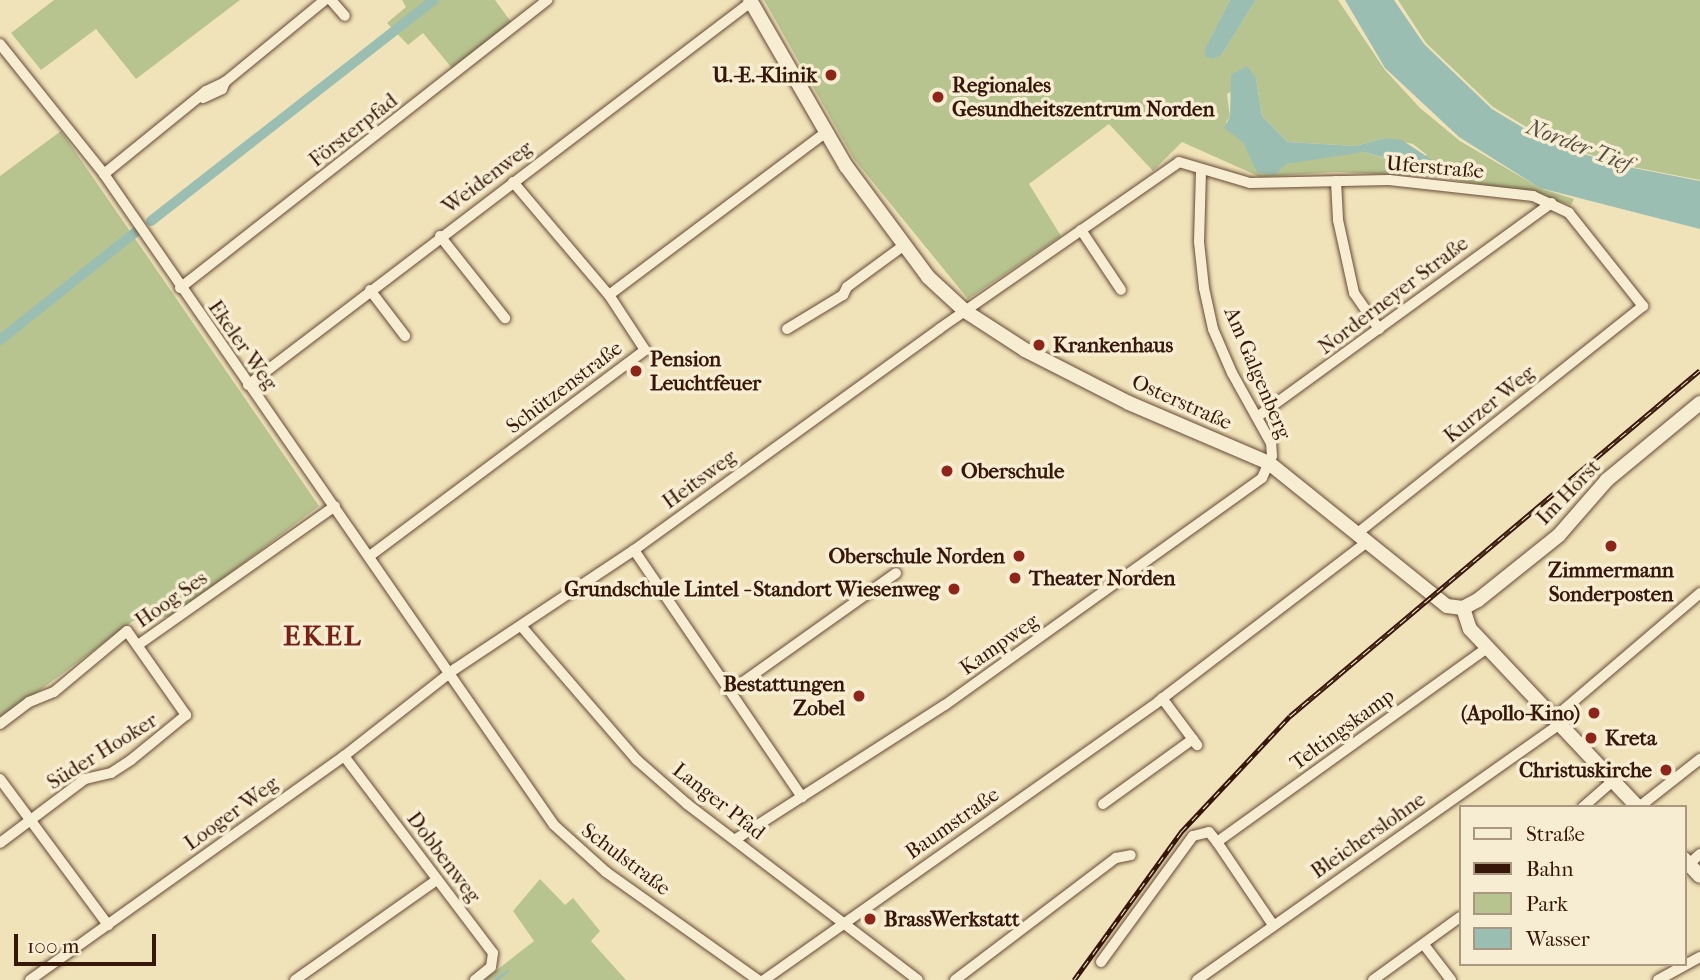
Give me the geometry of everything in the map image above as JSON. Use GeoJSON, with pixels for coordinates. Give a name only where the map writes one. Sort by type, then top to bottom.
{"type":"FeatureCollection","features":[{"type":"Feature","properties":{"kind":"street"},"geometry":{"type":"LineString","coordinates":[[104,174],[203,98],[206,91],[225,82],[325,0]]}},
{"type":"Feature","properties":{"kind":"street"},"geometry":{"type":"LineString","coordinates":[[331,0],[345,16]]}},
{"type":"Feature","properties":{"kind":"street","name":"Försterpfad"},"geometry":{"type":"LineString","coordinates":[[180,288],[547,0]]}},
{"type":"Feature","properties":{"kind":"street","name":"Osterstraße"},"geometry":{"type":"LineString","coordinates":[[751,1],[825,133],[903,246],[965,311],[1025,350],[1104,391],[1269,463],[1442,604],[1463,608]]}},
{"type":"Feature","properties":{"kind":"street","name":"Weidenweg"},"geometry":{"type":"LineString","coordinates":[[248,385],[751,1]]}},
{"type":"Feature","properties":{"kind":"street","name":"Ekeler Weg"},"geometry":{"type":"LineString","coordinates":[[0,44],[104,174],[180,288],[451,672]]}},
{"type":"Feature","properties":{"kind":"street"},"geometry":{"type":"LineString","coordinates":[[513,182],[609,295],[825,133]]}},
{"type":"Feature","properties":{"kind":"street","name":"Uferstraße"},"geometry":{"type":"LineString","coordinates":[[1179,162],[1200,172],[1250,184],[1336,181],[1457,186],[1552,203],[1569,213],[1643,306]]}},
{"type":"Feature","properties":{"kind":"street","name":"Heitsweg"},"geometry":{"type":"LineString","coordinates":[[451,672],[634,550],[965,311],[1179,162]]}},
{"type":"Feature","properties":{"kind":"street","name":"Am Galgenberg"},"geometry":{"type":"LineString","coordinates":[[1200,172],[1199,242],[1213,329],[1271,443],[1269,463]]}},
{"type":"Feature","properties":{"kind":"street"},"geometry":{"type":"LineString","coordinates":[[1336,181],[1338,220],[1353,293],[1379,330]]}},
{"type":"Feature","properties":{"kind":"street","name":"Norderneyer Straße"},"geometry":{"type":"LineString","coordinates":[[1257,417],[1552,203]]}},
{"type":"Feature","properties":{"kind":"street"},"geometry":{"type":"LineString","coordinates":[[1081,230],[1121,290]]}},
{"type":"Feature","properties":{"kind":"street"},"geometry":{"type":"LineString","coordinates":[[440,236],[505,318]]}},
{"type":"Feature","properties":{"kind":"street"},"geometry":{"type":"LineString","coordinates":[[787,329],[844,295],[847,287],[903,246]]}},
{"type":"Feature","properties":{"kind":"street"},"geometry":{"type":"LineString","coordinates":[[370,290],[405,336]]}},
{"type":"Feature","properties":{"kind":"street","name":"Schützenstraße"},"geometry":{"type":"LineString","coordinates":[[370,555],[645,350],[609,295]]}},
{"type":"Feature","properties":{"kind":"street","name":"Kurzer Weg"},"geometry":{"type":"LineString","coordinates":[[1363,537],[1643,306]]}},
{"type":"Feature","properties":{"kind":"street","name":"Im Horst"},"geometry":{"type":"LineString","coordinates":[[1463,608],[1559,535],[1607,480],[1700,403]]}},
{"type":"Feature","properties":{"kind":"street","name":"Kampweg"},"geometry":{"type":"LineString","coordinates":[[736,839],[1088,606],[1262,478],[1269,463]]}},
{"type":"Feature","properties":{"kind":"street","name":"Hoog Ses"},"geometry":{"type":"LineString","coordinates":[[0,724],[29,702],[54,692],[127,631],[138,645],[335,506]]}},
{"type":"Feature","properties":{"kind":"street","name":"Baumstraße"},"geometry":{"type":"LineString","coordinates":[[764,980],[1163,698],[1363,537]]}},
{"type":"Feature","properties":{"kind":"street"},"geometry":{"type":"LineString","coordinates":[[634,550],[733,689],[803,797]]}},
{"type":"Feature","properties":{"kind":"street"},"geometry":{"type":"LineString","coordinates":[[733,689],[896,573]]}},
{"type":"Feature","properties":{"kind":"street","name":"Bleicherslohne"},"geometry":{"type":"LineString","coordinates":[[1197,980],[1558,720],[1700,593]]}},
{"type":"Feature","properties":{"kind":"street"},"geometry":{"type":"LineString","coordinates":[[1463,608],[1470,629],[1636,805]]}},
{"type":"Feature","properties":{"kind":"street","name":"Langer Pfad"},"geometry":{"type":"LineString","coordinates":[[522,627],[637,760],[687,804],[845,921],[918,980]]}},
{"type":"Feature","properties":{"kind":"street","name":"Süder Hooker"},"geometry":{"type":"LineString","coordinates":[[0,843],[85,779],[111,773],[183,721],[184,707],[138,645]]}},
{"type":"Feature","properties":{"kind":"street","name":"Teltingskamp"},"geometry":{"type":"LineString","coordinates":[[1217,842],[1488,647]]}},
{"type":"Feature","properties":{"kind":"street","name":"Looger Weg"},"geometry":{"type":"LineString","coordinates":[[30,980],[344,756],[451,672]]}},
{"type":"Feature","properties":{"kind":"street","name":"Schulstraße"},"geometry":{"type":"LineString","coordinates":[[451,672],[566,838],[758,980]]}},
{"type":"Feature","properties":{"kind":"street"},"geometry":{"type":"LineString","coordinates":[[1103,804],[1195,742],[1163,698]]}},
{"type":"Feature","properties":{"kind":"street","name":"Dobbenweg"},"geometry":{"type":"LineString","coordinates":[[344,756],[493,953],[491,967],[475,980]]}},
{"type":"Feature","properties":{"kind":"street"},"geometry":{"type":"LineString","coordinates":[[1641,805],[1700,759]]}},
{"type":"Feature","properties":{"kind":"street"},"geometry":{"type":"LineString","coordinates":[[0,779],[108,925]]}},
{"type":"Feature","properties":{"kind":"street"},"geometry":{"type":"LineString","coordinates":[[1585,805],[1614,780]]}},
{"type":"Feature","properties":{"kind":"street"},"geometry":{"type":"LineString","coordinates":[[1101,962],[1193,836],[1209,832],[1273,925]]}},
{"type":"Feature","properties":{"kind":"street"},"geometry":{"type":"LineString","coordinates":[[955,980],[1116,858],[1131,855]]}},
{"type":"Feature","properties":{"kind":"street"},"geometry":{"type":"LineString","coordinates":[[1691,859],[1700,876]]}},
{"type":"Feature","properties":{"kind":"street"},"geometry":{"type":"LineString","coordinates":[[295,980],[437,880]]}},
{"type":"Feature","properties":{"kind":"street"},"geometry":{"type":"LineString","coordinates":[[1373,980],[1425,946],[1458,919]]}},
{"type":"Feature","properties":{"kind":"street"},"geometry":{"type":"LineString","coordinates":[[1425,946],[1451,980]]}},
{"type":"Feature","properties":{"kind":"street"},"geometry":{"type":"LineString","coordinates":[[1658,980],[1684,966]]}},
{"type":"Feature","properties":{"kind":"green space"},"geometry":{"type":"Polygon","coordinates":[[[54,0],[240,0],[136,79],[96,29],[41,70],[11,33],[54,0]]]}},
{"type":"Feature","properties":{"kind":"green space"},"geometry":{"type":"Polygon","coordinates":[[[402,0],[495,0],[514,26],[456,73],[423,33],[408,45],[387,23],[406,7],[402,0]]]}},
{"type":"Feature","properties":{"kind":"green space"},"geometry":{"type":"Polygon","coordinates":[[[764,0],[1230,0],[1208,44],[1222,54],[1256,0],[1338,0],[1385,70],[1420,108],[1460,141],[1540,188],[1574,199],[1571,205],[1530,193],[1438,177],[1336,172],[1260,177],[1182,142],[1153,171],[1109,124],[1029,184],[1061,236],[968,299],[854,159],[764,0]],[[1256,78],[1227,94],[1230,117],[1226,122],[1275,175],[1285,164],[1333,155],[1364,152],[1402,164],[1427,155],[1413,144],[1384,138],[1356,146],[1288,142],[1262,116],[1256,78]]]}},
{"type":"Feature","properties":{"kind":"green space"},"geometry":{"type":"Polygon","coordinates":[[[1398,0],[1700,0],[1700,180],[1617,164],[1548,140],[1493,107],[1426,43],[1398,0]]]}},
{"type":"Feature","properties":{"kind":"green space"},"geometry":{"type":"Polygon","coordinates":[[[61,131],[319,506],[173,616],[133,621],[0,720],[0,176],[61,131]]]}},
{"type":"Feature","properties":{"kind":"green space"},"geometry":{"type":"Polygon","coordinates":[[[540,879],[565,905],[573,898],[600,931],[591,941],[626,980],[484,980],[534,941],[513,911],[540,879]]]}},
{"type":"Feature","properties":{"kind":"water"},"geometry":{"type":"Polygon","coordinates":[[[1230,0],[1256,0],[1222,54],[1214,59],[1206,57],[1205,49],[1230,0]]]}},
{"type":"Feature","properties":{"kind":"water"},"geometry":{"type":"Polygon","coordinates":[[[1345,0],[1394,0],[1424,44],[1492,109],[1547,142],[1618,165],[1700,181],[1700,229],[1540,188],[1459,137],[1385,68],[1345,0]]]}},
{"type":"Feature","properties":{"kind":"water"},"geometry":{"type":"Polygon","coordinates":[[[1247,66],[1256,78],[1262,116],[1288,142],[1356,146],[1384,138],[1402,140],[1435,162],[1433,166],[1415,167],[1364,152],[1286,164],[1275,175],[1257,172],[1243,142],[1224,128],[1230,117],[1231,75],[1247,66]]]}},
{"type":"Feature","properties":{"kind":"waterway"},"geometry":{"type":"LineString","coordinates":[[151,221],[434,0]]}},
{"type":"Feature","properties":{"kind":"waterway"},"geometry":{"type":"LineString","coordinates":[[0,340],[136,232]]}},
{"type":"Feature","properties":{"kind":"waterway"},"geometry":{"type":"LineString","coordinates":[[495,980],[507,971]]}},
{"type":"Feature","properties":{"kind":"railway"},"geometry":{"type":"LineString","coordinates":[[1074,980],[1181,832],[1290,716],[1700,370]]}},
{"type":"Feature","properties":{"kind":"place","name":"U.-E.-Klinik"},"geometry":{"type":"Point","coordinates":[831,75]}},
{"type":"Feature","properties":{"kind":"place","name":"Regionales Gesundheitszentrum Norden"},"geometry":{"type":"Point","coordinates":[938,97]}},
{"type":"Feature","properties":{"kind":"place","name":"Krankenhaus"},"geometry":{"type":"Point","coordinates":[1039,345]}},
{"type":"Feature","properties":{"kind":"place","name":"Pension Leuchtfeuer"},"geometry":{"type":"Point","coordinates":[636,371]}},
{"type":"Feature","properties":{"kind":"place","name":"Oberschule"},"geometry":{"type":"Point","coordinates":[947,471]}},
{"type":"Feature","properties":{"kind":"place","name":"Zimmermann Sonderposten"},"geometry":{"type":"Point","coordinates":[1611,546]}},
{"type":"Feature","properties":{"kind":"place","name":"Oberschule Norden"},"geometry":{"type":"Point","coordinates":[1019,556]}},
{"type":"Feature","properties":{"kind":"place","name":"Theater Norden"},"geometry":{"type":"Point","coordinates":[1015,578]}},
{"type":"Feature","properties":{"kind":"place","name":"Grundschule Lintel - Standort Wiesenweg"},"geometry":{"type":"Point","coordinates":[954,589]}},
{"type":"Feature","properties":{"kind":"place","name":"Bestattungen Zobel"},"geometry":{"type":"Point","coordinates":[859,696]}},
{"type":"Feature","properties":{"kind":"place","name":"(Apollo-Kino)"},"geometry":{"type":"Point","coordinates":[1594,713]}},
{"type":"Feature","properties":{"kind":"place","name":"Kreta"},"geometry":{"type":"Point","coordinates":[1591,738]}},
{"type":"Feature","properties":{"kind":"place","name":"Christuskirche"},"geometry":{"type":"Point","coordinates":[1666,770]}},
{"type":"Feature","properties":{"kind":"place","name":"BrassWerkstatt"},"geometry":{"type":"Point","coordinates":[870,919]}},
{"type":"Feature","properties":{"kind":"district","name":"EKEL"},"geometry":{"type":"Point","coordinates":[323,636]}},
{"type":"Feature","properties":{"kind":"water label","name":"Norder Tief"},"geometry":{"type":"Point","coordinates":[1579,146]}}]}
